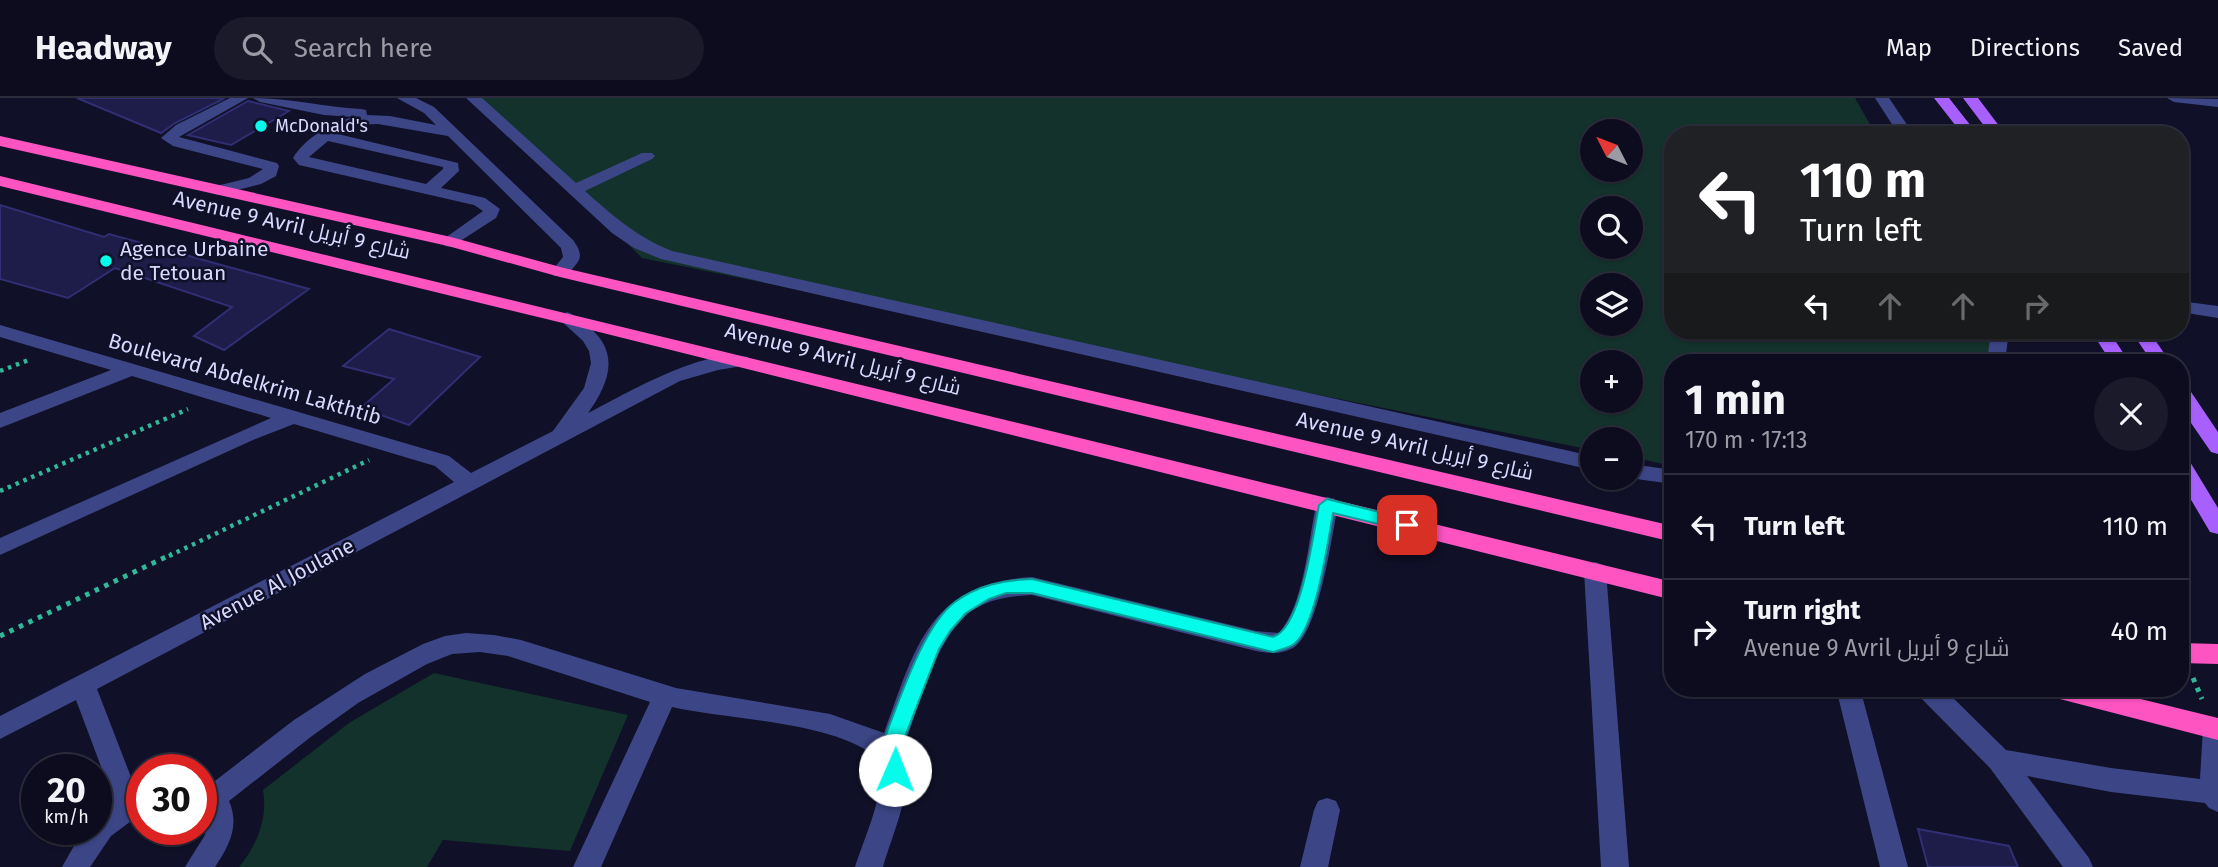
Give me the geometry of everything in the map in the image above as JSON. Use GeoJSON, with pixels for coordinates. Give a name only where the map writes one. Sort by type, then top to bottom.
{"type":"FeatureCollection","features":[{"type":"Feature","properties":{"kind":"highway","name":"Avenue 9 Avril شارع 9 أبريل"},"geometry":{"type":"LineString","coordinates":[[0,141],[451,242],[560,272],[1664,532]]}},
{"type":"Feature","properties":{"kind":"highway","name":"Avenue 9 Avril شارع 9 أبريل"},"geometry":{"type":"LineString","coordinates":[[0,181],[1664,589]]}},
{"type":"Feature","properties":{"kind":"highway"},"geometry":{"type":"LineString","coordinates":[[2189,654],[2218,654]]}},
{"type":"Feature","properties":{"kind":"highway"},"geometry":{"type":"LineString","coordinates":[[2092,697],[2217,728]]}},
{"type":"Feature","properties":{"kind":"main road"},"geometry":{"type":"LineString","coordinates":[[1941,98],[1964,126]]}},
{"type":"Feature","properties":{"kind":"main road"},"geometry":{"type":"LineString","coordinates":[[1970,98],[1992,126]]}},
{"type":"Feature","properties":{"kind":"main road"},"geometry":{"type":"LineString","coordinates":[[2189,404],[2218,447]]}},
{"type":"Feature","properties":{"kind":"main road"},"geometry":{"type":"LineString","coordinates":[[2189,477],[2218,526]]}},
{"type":"Feature","properties":{"kind":"street"},"geometry":{"type":"LineString","coordinates":[[218,190],[255,181],[270,173],[271,166],[178,143],[170,138],[173,133],[241,98]]}},
{"type":"Feature","properties":{"kind":"street"},"geometry":{"type":"LineString","coordinates":[[260,98],[324,111],[370,114],[383,120]]}},
{"type":"Feature","properties":{"kind":"street"},"geometry":{"type":"LineString","coordinates":[[404,98],[422,105],[448,128],[572,251],[572,258],[560,272]]}},
{"type":"Feature","properties":{"kind":"street"},"geometry":{"type":"LineString","coordinates":[[473,98],[576,188],[618,229],[640,244],[677,258],[1580,460]]}},
{"type":"Feature","properties":{"kind":"street"},"geometry":{"type":"LineString","coordinates":[[1882,98],[1901,126]]}},
{"type":"Feature","properties":{"kind":"street"},"geometry":{"type":"LineString","coordinates":[[2174,98],[2218,103]]}},
{"type":"Feature","properties":{"kind":"street"},"geometry":{"type":"LineString","coordinates":[[448,128],[383,120],[354,121],[325,136],[304,152],[302,158],[305,162],[479,201],[492,209],[490,215],[451,242]]}},
{"type":"Feature","properties":{"kind":"street"},"geometry":{"type":"LineString","coordinates":[[325,136],[452,166],[451,171],[428,191]]}},
{"type":"Feature","properties":{"kind":"street"},"geometry":{"type":"LineString","coordinates":[[576,188],[647,156]]}},
{"type":"Feature","properties":{"kind":"street"},"geometry":{"type":"LineString","coordinates":[[2189,307],[2218,312]]}},
{"type":"Feature","properties":{"kind":"street","name":"Avenue Al Joulane"},"geometry":{"type":"LineString","coordinates":[[553,440],[578,414],[599,378],[601,367],[594,341],[567,318]]}},
{"type":"Feature","properties":{"kind":"street","name":"Boulevard Abdelkrim Lakthtib"},"geometry":{"type":"LineString","coordinates":[[0,331],[447,463],[470,484]]}},
{"type":"Feature","properties":{"kind":"street","name":"Avenue Al Joulane"},"geometry":{"type":"LineString","coordinates":[[0,728],[673,377],[717,364],[741,361]]}},
{"type":"Feature","properties":{"kind":"street"},"geometry":{"type":"LineString","coordinates":[[0,421],[130,370]]}},
{"type":"Feature","properties":{"kind":"street"},"geometry":{"type":"LineString","coordinates":[[0,547],[246,435],[293,417]]}},
{"type":"Feature","properties":{"kind":"street"},"geometry":{"type":"LineString","coordinates":[[1643,473],[1664,476]]}},
{"type":"Feature","properties":{"kind":"street"},"geometry":{"type":"LineString","coordinates":[[889,752],[931,648],[943,626],[960,608],[983,594],[1006,587],[1032,586],[1273,645],[1287,640],[1296,628],[1311,585],[1327,505]]}},
{"type":"Feature","properties":{"kind":"street"},"geometry":{"type":"LineString","coordinates":[[1595,571],[1615,867]]}},
{"type":"Feature","properties":{"kind":"street"},"geometry":{"type":"LineString","coordinates":[[217,788],[341,701],[398,667],[450,645],[478,642],[512,647],[664,697],[846,728],[869,737],[889,752],[895,770],[869,867]]}},
{"type":"Feature","properties":{"kind":"street"},"geometry":{"type":"LineString","coordinates":[[83,685],[126,783]]}},
{"type":"Feature","properties":{"kind":"street"},"geometry":{"type":"LineString","coordinates":[[587,867],[664,697]]}},
{"type":"Feature","properties":{"kind":"street"},"geometry":{"type":"LineString","coordinates":[[1850,697],[1894,867]]}},
{"type":"Feature","properties":{"kind":"street"},"geometry":{"type":"LineString","coordinates":[[1936,697],[1999,760],[2079,867]]}},
{"type":"Feature","properties":{"kind":"street"},"geometry":{"type":"LineString","coordinates":[[1999,760],[2215,796],[2217,728]]}},
{"type":"Feature","properties":{"kind":"street"},"geometry":{"type":"LineString","coordinates":[[217,805],[222,820],[217,834]]}},
{"type":"Feature","properties":{"kind":"street"},"geometry":{"type":"LineString","coordinates":[[76,867],[85,848],[100,829],[126,810]]}},
{"type":"Feature","properties":{"kind":"street"},"geometry":{"type":"LineString","coordinates":[[1314,867],[1327,810]]}},
{"type":"Feature","properties":{"kind":"street"},"geometry":{"type":"LineString","coordinates":[[199,867],[213,845]]}},
{"type":"Feature","properties":{"kind":"path"},"geometry":{"type":"LineString","coordinates":[[0,491],[219,396]]}},
{"type":"Feature","properties":{"kind":"path"},"geometry":{"type":"LineString","coordinates":[[0,636],[396,447]]}},
{"type":"Feature","properties":{"kind":"path"},"geometry":{"type":"LineString","coordinates":[[2189,670],[2217,728]]}},
{"type":"Feature","properties":{"kind":"green space"},"geometry":{"type":"Polygon","coordinates":[[[481,98],[1855,98],[1871,126],[1664,126],[1664,340],[1993,340],[2001,354],[1664,354],[1664,464],[1643,460],[1643,427],[1580,427],[1580,448],[642,258],[481,98]]]}},
{"type":"Feature","properties":{"kind":"green space"},"geometry":{"type":"Polygon","coordinates":[[[434,673],[628,715],[570,851],[443,840],[427,867],[239,867],[260,831],[264,811],[263,790],[349,723],[434,673]]]}},
{"type":"Feature","properties":{"kind":"building"},"geometry":{"type":"Polygon","coordinates":[[[77,98],[219,98],[223,99],[161,133],[77,98]]]}},
{"type":"Feature","properties":{"kind":"building"},"geometry":{"type":"Polygon","coordinates":[[[248,101],[289,111],[231,145],[188,135],[248,101]]]}},
{"type":"Feature","properties":{"kind":"building"},"geometry":{"type":"Polygon","coordinates":[[[0,205],[104,237],[109,234],[309,289],[224,350],[194,336],[232,307],[115,268],[68,298],[0,279],[0,205]]]}},
{"type":"Feature","properties":{"kind":"building"},"geometry":{"type":"Polygon","coordinates":[[[389,329],[480,357],[409,425],[361,408],[394,379],[343,366],[389,329]]]}},
{"type":"Feature","properties":{"kind":"building"},"geometry":{"type":"Polygon","coordinates":[[[1918,829],[2009,846],[2018,867],[1928,867],[1918,829]]]}},
{"type":"Feature","properties":{"kind":"place","name":"McDonald's"},"geometry":{"type":"Point","coordinates":[261,126]}},
{"type":"Feature","properties":{"kind":"place","name":"Agence Urbaine de Tetouan"},"geometry":{"type":"Point","coordinates":[106,261]}},
{"type":"Feature","properties":{"kind":"route"},"geometry":{"type":"LineString","coordinates":[[895,770],[889,752],[931,648],[943,626],[960,608],[983,594],[1006,587],[1032,586],[1273,645],[1287,640],[1296,628],[1311,585],[1327,505],[1407,525]]}}]}
